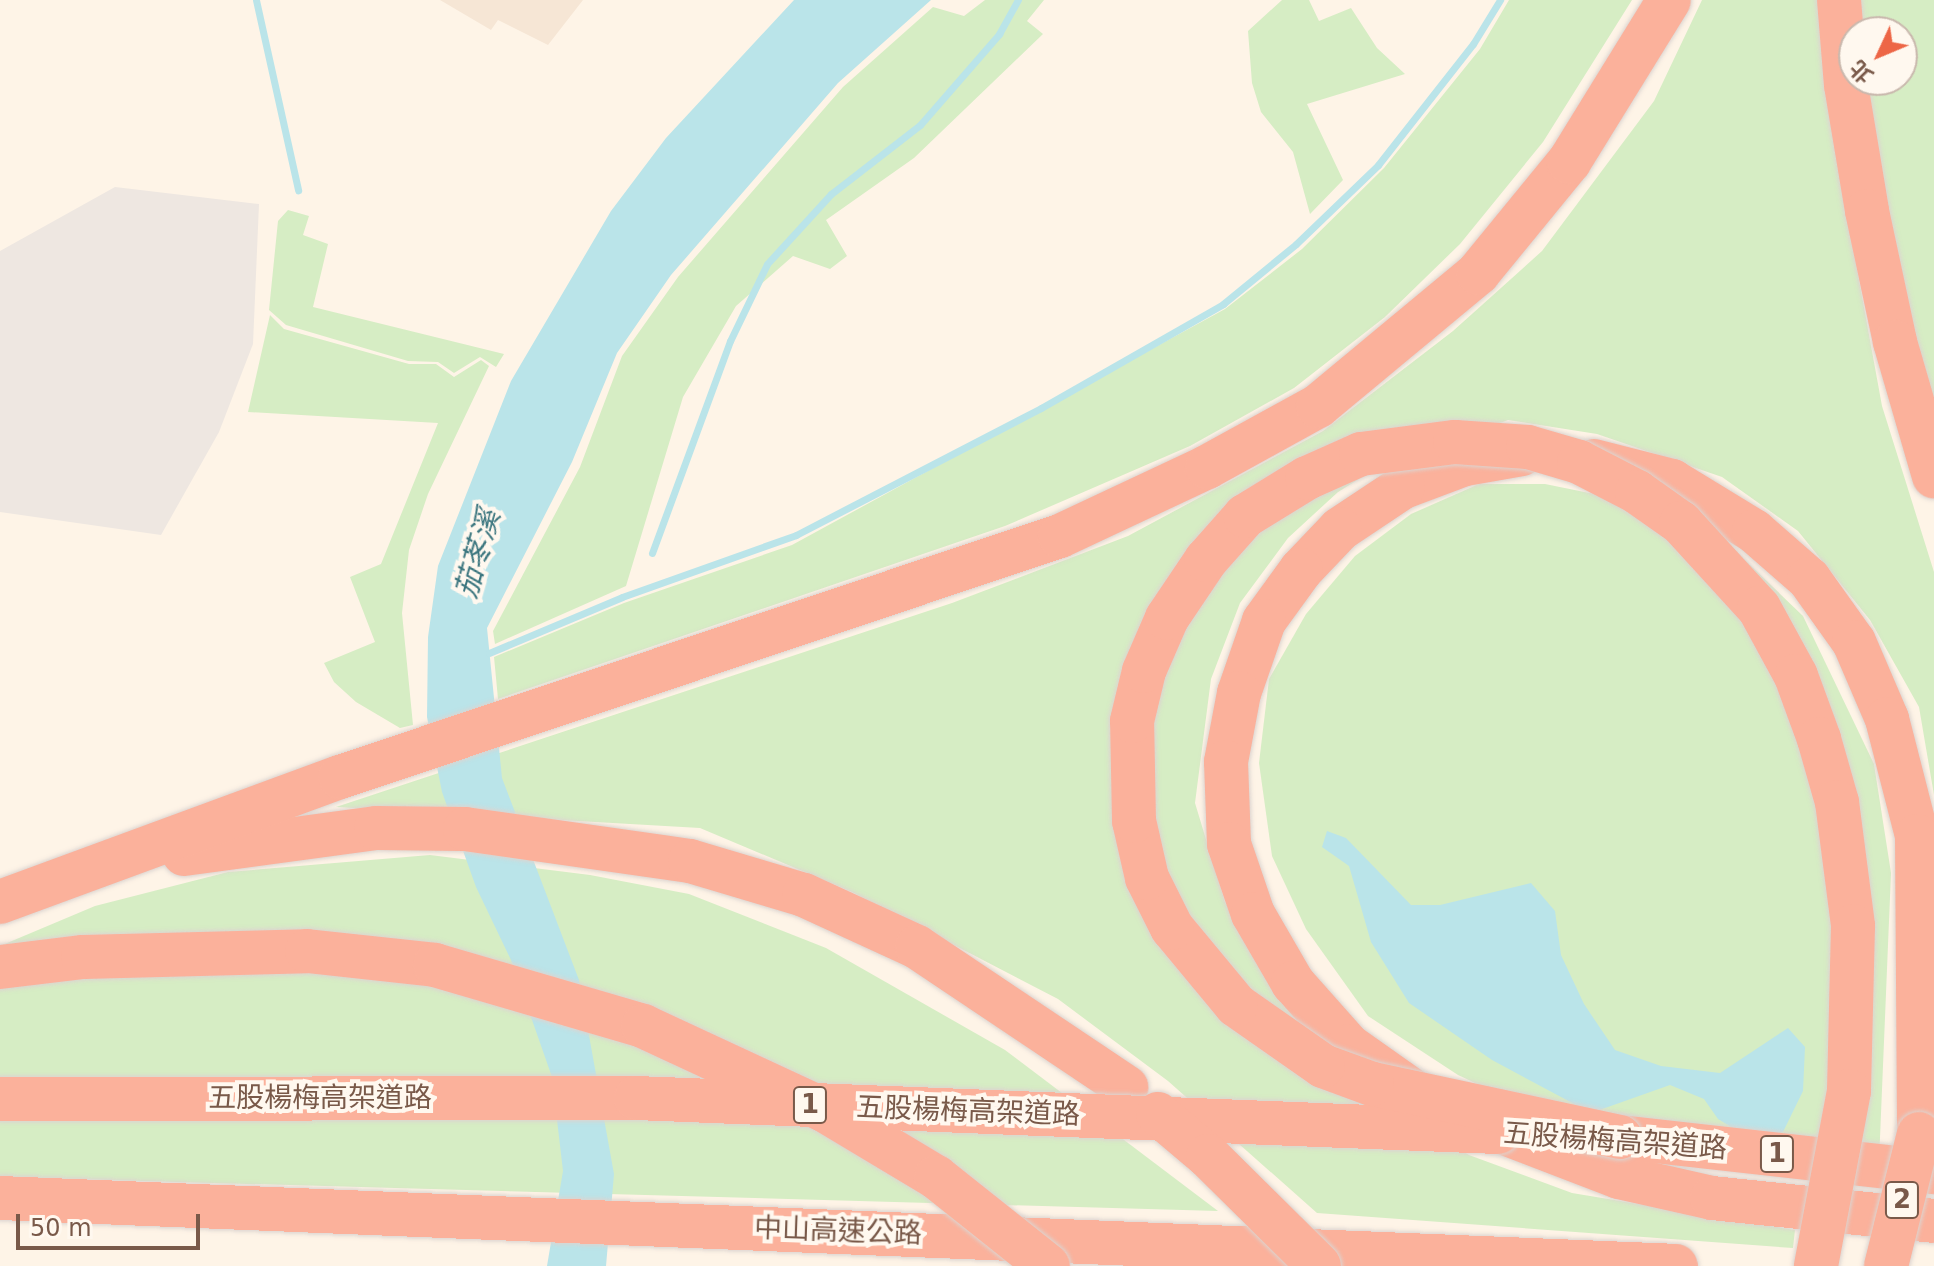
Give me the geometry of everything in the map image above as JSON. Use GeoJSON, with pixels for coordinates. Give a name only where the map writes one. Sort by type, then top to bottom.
{"type":"FeatureCollection","features":[{"type":"Feature","properties":{"kind":"highway"},"geometry":{"type":"LineString","coordinates":[[0,902],[340,777],[577,701],[1060,536],[1207,467],[1318,406],[1478,273],[1569,162],[1669,0]]}},
{"type":"Feature","properties":{"kind":"highway"},"geometry":{"type":"LineString","coordinates":[[1839,0],[1846,85],[1895,342],[1934,476]]}},
{"type":"Feature","properties":{"kind":"highway"},"geometry":{"type":"LineString","coordinates":[[1620,1137],[1372,1084],[1323,1066],[1275,1037],[1210,978],[1172,928],[1147,878],[1134,821],[1132,721],[1144,671],[1167,618],[1206,560],[1245,516],[1307,478],[1361,454],[1455,442],[1528,447],[1579,462],[1637,492],[1681,523],[1759,608],[1796,676],[1819,739],[1837,802],[1853,926],[1849,1091],[1816,1266]]}},
{"type":"Feature","properties":{"kind":"highway"},"geometry":{"type":"LineString","coordinates":[[1926,1153],[1917,836],[1882,706],[1854,642],[1809,579],[1754,531],[1672,481],[1583,459],[1528,453],[1465,464],[1403,487],[1340,529],[1301,570],[1264,621],[1239,693],[1226,762],[1229,844],[1253,914],[1293,983],[1349,1046],[1434,1106],[1535,1149],[1619,1177],[1712,1198],[1934,1221]]}},
{"type":"Feature","properties":{"kind":"highway"},"geometry":{"type":"LineString","coordinates":[[64,877],[187,853],[376,828],[465,829],[560,840],[690,861],[804,895],[917,947],[1126,1087],[1208,1156],[1319,1266]]}},
{"type":"Feature","properties":{"kind":"highway"},"geometry":{"type":"LineString","coordinates":[[0,967],[83,957],[307,951],[435,965],[643,1026],[824,1110],[936,1177],[1048,1266]]}},
{"type":"Feature","properties":{"kind":"highway","name":"2"},"geometry":{"type":"LineString","coordinates":[[1886,1266],[1926,1153],[1934,1065]]}},
{"type":"Feature","properties":{"kind":"highway","name":"五股楊梅高架道路"},"geometry":{"type":"LineString","coordinates":[[0,1099],[636,1098],[1620,1137],[1926,1153]]}},
{"type":"Feature","properties":{"kind":"highway","name":"中山高速公路"},"geometry":{"type":"LineString","coordinates":[[0,1198],[1676,1266]]}},
{"type":"Feature","properties":{"kind":"shaded area"},"geometry":{"type":"Polygon","coordinates":[[[440,0],[583,0],[548,45],[498,20],[491,30],[440,0]]]}},
{"type":"Feature","properties":{"kind":"shaded area"},"geometry":{"type":"Polygon","coordinates":[[[115,187],[259,204],[253,344],[219,432],[161,535],[0,512],[0,251],[115,187]]]}},
{"type":"Feature","properties":{"kind":"green space"},"geometry":{"type":"Polygon","coordinates":[[[985,0],[1044,0],[1027,21],[1043,34],[914,158],[826,220],[847,256],[830,269],[793,256],[736,306],[683,397],[626,586],[495,644],[493,631],[580,467],[622,356],[678,277],[843,87],[933,7],[964,16],[985,0]]]}},
{"type":"Feature","properties":{"kind":"green space"},"geometry":{"type":"Polygon","coordinates":[[[1282,0],[1309,0],[1319,21],[1351,8],[1377,48],[1405,74],[1307,104],[1343,180],[1310,214],[1293,152],[1261,112],[1252,83],[1248,31],[1282,0]]]}},
{"type":"Feature","properties":{"kind":"green space"},"geometry":{"type":"Polygon","coordinates":[[[1509,0],[1632,0],[1543,142],[1460,244],[1385,317],[1294,388],[1190,446],[1005,526],[498,699],[494,657],[624,603],[792,545],[1225,309],[1302,249],[1384,168],[1480,49],[1509,0]]]}},
{"type":"Feature","properties":{"kind":"green space"},"geometry":{"type":"Polygon","coordinates":[[[1702,0],[1822,0],[1838,165],[1882,406],[1934,572],[1934,795],[1919,707],[1870,620],[1798,531],[1722,477],[1597,434],[1508,420],[1372,471],[1338,492],[1288,538],[1240,603],[1211,679],[1195,803],[1225,902],[1288,1008],[1392,1107],[1469,1155],[1572,1193],[1795,1230],[1793,1248],[1317,1213],[1168,1081],[1058,999],[852,892],[700,828],[336,807],[952,603],[1128,536],[1323,431],[1453,331],[1542,251],[1654,101],[1702,0]]]}},
{"type":"Feature","properties":{"kind":"green space"},"geometry":{"type":"Polygon","coordinates":[[[1859,0],[1934,0],[1934,417],[1880,194],[1870,96],[1918,96],[1918,16],[1861,16],[1859,0]]]}},
{"type":"Feature","properties":{"kind":"green space"},"geometry":{"type":"Polygon","coordinates":[[[288,210],[309,216],[303,235],[328,244],[313,307],[504,354],[496,367],[480,357],[454,373],[438,362],[408,361],[286,325],[269,310],[278,221],[288,210]]]}},
{"type":"Feature","properties":{"kind":"green space"},"geometry":{"type":"Polygon","coordinates":[[[270,315],[284,329],[409,364],[436,364],[454,377],[481,360],[489,366],[428,494],[409,550],[402,613],[413,725],[400,728],[356,702],[334,682],[324,663],[375,642],[350,577],[381,564],[438,423],[248,412],[270,315]]]}},
{"type":"Feature","properties":{"kind":"green space"},"geometry":{"type":"Polygon","coordinates":[[[1479,484],[1545,484],[1604,496],[1721,537],[1803,616],[1874,764],[1891,873],[1878,1186],[1638,1159],[1458,1075],[1368,1016],[1306,929],[1272,856],[1259,763],[1269,679],[1306,614],[1355,556],[1411,514],[1479,484]]]}},
{"type":"Feature","properties":{"kind":"green space"},"geometry":{"type":"Polygon","coordinates":[[[430,855],[590,875],[689,894],[826,948],[1005,1050],[1218,1211],[0,1177],[0,946],[95,906],[228,872],[430,855]]]}},
{"type":"Feature","properties":{"kind":"water","name":"茄苳溪"},"geometry":{"type":"Polygon","coordinates":[[[794,0],[931,0],[838,83],[671,275],[617,353],[572,462],[487,628],[502,778],[579,980],[614,1174],[606,1266],[547,1266],[563,1171],[552,1077],[511,960],[476,887],[442,792],[427,717],[428,637],[438,566],[511,381],[611,211],[666,138],[794,0]]]}},
{"type":"Feature","properties":{"kind":"water"},"geometry":{"type":"Polygon","coordinates":[[[1327,831],[1346,838],[1411,905],[1440,905],[1531,883],[1555,911],[1561,955],[1584,1004],[1615,1050],[1661,1066],[1720,1073],[1788,1028],[1805,1047],[1803,1091],[1783,1132],[1749,1138],[1718,1119],[1704,1099],[1670,1085],[1591,1113],[1492,1060],[1409,1003],[1371,942],[1349,866],[1322,847],[1327,831]]]}},
{"type":"Feature","properties":{"kind":"waterway"},"geometry":{"type":"LineString","coordinates":[[256,0],[298,190]]}},
{"type":"Feature","properties":{"kind":"waterway"},"geometry":{"type":"LineString","coordinates":[[652,553],[730,341],[767,264],[831,194],[920,125],[999,34],[1018,0]]}},
{"type":"Feature","properties":{"kind":"waterway"},"geometry":{"type":"LineString","coordinates":[[489,653],[622,597],[796,535],[1041,408],[1223,304],[1296,244],[1378,165],[1473,44],[1500,0]]}}]}
